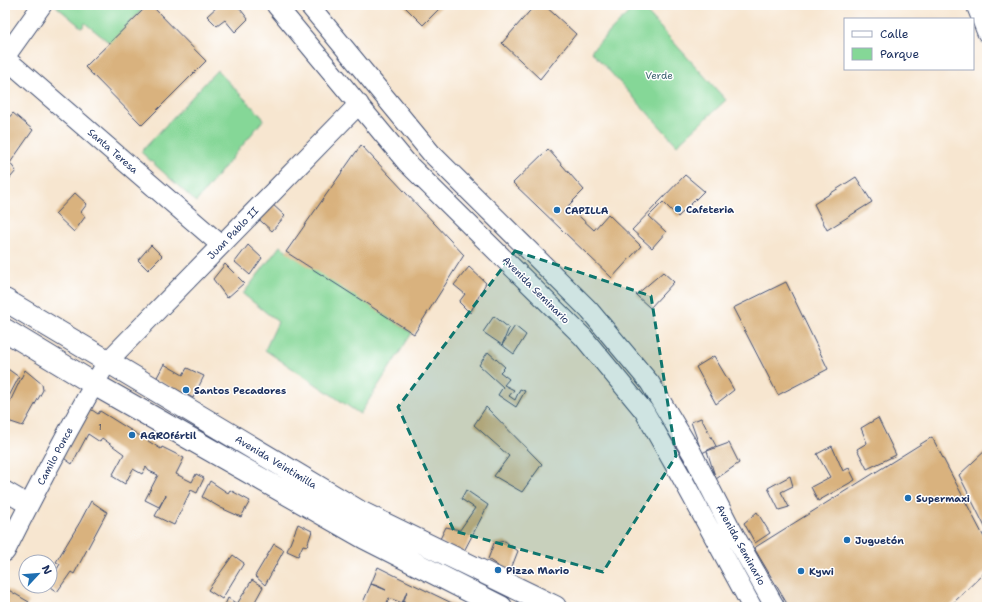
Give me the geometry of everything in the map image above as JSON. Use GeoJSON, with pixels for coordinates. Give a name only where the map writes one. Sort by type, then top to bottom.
{"type":"FeatureCollection","features":[{"type":"Feature","properties":{"kind":"main road","name":"Avenida Veintimilla"},"geometry":{"type":"LineString","coordinates":[[5,300],[360,512],[555,607]]}},
{"type":"Feature","properties":{"kind":"main road"},"geometry":{"type":"LineString","coordinates":[[5,330],[94,384],[365,538],[501,607]]}},
{"type":"Feature","properties":{"kind":"street"},"geometry":{"type":"LineString","coordinates":[[5,57],[42,5]]}},
{"type":"Feature","properties":{"kind":"street","name":"Avenida Seminario"},"geometry":{"type":"LineString","coordinates":[[276,5],[408,163],[583,337],[644,411],[752,607]]}},
{"type":"Feature","properties":{"kind":"street","name":"Avenida Seminario"},"geometry":{"type":"LineString","coordinates":[[309,5],[431,153],[589,310],[650,383],[692,453],[727,521],[775,607]]}},
{"type":"Feature","properties":{"kind":"street"},"geometry":{"type":"LineString","coordinates":[[976,5],[987,33]]}},
{"type":"Feature","properties":{"kind":"street","name":"Santa Teresa"},"geometry":{"type":"LineString","coordinates":[[5,57],[221,245]]}},
{"type":"Feature","properties":{"kind":"street","name":"Juan Pablo II"},"geometry":{"type":"LineString","coordinates":[[107,362],[358,104]]}},
{"type":"Feature","properties":{"kind":"street","name":"Camilo Ponce"},"geometry":{"type":"LineString","coordinates":[[5,552],[28,504],[107,362]]}},
{"type":"Feature","properties":{"kind":"street"},"geometry":{"type":"LineString","coordinates":[[303,503],[314,484]]}},
{"type":"Feature","properties":{"kind":"street"},"geometry":{"type":"LineString","coordinates":[[5,491],[28,504]]}},
{"type":"Feature","properties":{"kind":"highlighted area"},"geometry":{"type":"Polygon","coordinates":[[[515,251],[651,296],[676,456],[603,572],[454,531],[398,407],[515,251]]]}},
{"type":"Feature","properties":{"kind":"green space"},"geometry":{"type":"Polygon","coordinates":[[[141,5],[144,7],[111,44],[85,23],[82,28],[56,6],[141,5]]]}},
{"type":"Feature","properties":{"kind":"green space","name":"Verde"},"geometry":{"type":"Polygon","coordinates":[[[636,5],[640,5],[726,100],[677,145],[591,51],[636,5]]]}},
{"type":"Feature","properties":{"kind":"green space"},"geometry":{"type":"Polygon","coordinates":[[[217,70],[264,119],[196,202],[141,152],[217,70]]]}},
{"type":"Feature","properties":{"kind":"green space"},"geometry":{"type":"Polygon","coordinates":[[[280,246],[412,333],[360,414],[265,350],[278,322],[243,294],[280,246]]]}},
{"type":"Feature","properties":{"kind":"building"},"geometry":{"type":"Polygon","coordinates":[[[148,5],[151,5],[206,61],[142,125],[85,67],[148,5]]]}},
{"type":"Feature","properties":{"kind":"building"},"geometry":{"type":"Polygon","coordinates":[[[219,5],[237,5],[248,19],[235,32],[225,20],[217,26],[207,16],[219,5]]]}},
{"type":"Feature","properties":{"kind":"building"},"geometry":{"type":"Polygon","coordinates":[[[403,5],[443,5],[423,25],[403,5]]]}},
{"type":"Feature","properties":{"kind":"building"},"geometry":{"type":"Polygon","coordinates":[[[535,5],[544,5],[576,34],[540,79],[502,43],[535,5]]]}},
{"type":"Feature","properties":{"kind":"building"},"geometry":{"type":"Polygon","coordinates":[[[13,113],[33,130],[10,163],[16,171],[5,184],[5,122],[13,113]]]}},
{"type":"Feature","properties":{"kind":"building"},"geometry":{"type":"Polygon","coordinates":[[[361,145],[464,255],[414,334],[286,252],[361,145]]]}},
{"type":"Feature","properties":{"kind":"building","name":"CAPILLA"},"geometry":{"type":"Polygon","coordinates":[[[548,149],[584,190],[568,206],[594,230],[608,214],[641,246],[612,278],[513,183],[548,149]]]}},
{"type":"Feature","properties":{"kind":"building","name":"Cafeteria"},"geometry":{"type":"Polygon","coordinates":[[[685,175],[704,191],[678,217],[663,202],[649,216],[666,232],[652,248],[632,230],[685,175]]]}},
{"type":"Feature","properties":{"kind":"building"},"geometry":{"type":"Polygon","coordinates":[[[856,177],[872,202],[827,230],[814,204],[856,177]]]}},
{"type":"Feature","properties":{"kind":"building"},"geometry":{"type":"Polygon","coordinates":[[[75,193],[87,204],[81,212],[85,217],[74,232],[55,214],[75,193]]]}},
{"type":"Feature","properties":{"kind":"building"},"geometry":{"type":"Polygon","coordinates":[[[270,202],[285,216],[272,231],[254,215],[270,202]]]}},
{"type":"Feature","properties":{"kind":"building"},"geometry":{"type":"Polygon","coordinates":[[[151,245],[162,256],[148,270],[138,260],[151,245]]]}},
{"type":"Feature","properties":{"kind":"building"},"geometry":{"type":"Polygon","coordinates":[[[248,245],[262,258],[250,275],[235,262],[248,245]]]}},
{"type":"Feature","properties":{"kind":"building"},"geometry":{"type":"Polygon","coordinates":[[[225,264],[244,283],[227,298],[213,279],[225,264]]]}},
{"type":"Feature","properties":{"kind":"building"},"geometry":{"type":"Polygon","coordinates":[[[469,267],[486,283],[470,313],[459,302],[465,294],[454,285],[469,267]]]}},
{"type":"Feature","properties":{"kind":"building"},"geometry":{"type":"Polygon","coordinates":[[[663,272],[674,282],[650,308],[636,295],[663,272]]]}},
{"type":"Feature","properties":{"kind":"building"},"geometry":{"type":"Polygon","coordinates":[[[786,282],[828,369],[778,395],[733,308],[786,282]]]}},
{"type":"Feature","properties":{"kind":"building"},"geometry":{"type":"Polygon","coordinates":[[[494,316],[509,328],[502,345],[483,332],[494,316]]]}},
{"type":"Feature","properties":{"kind":"building"},"geometry":{"type":"Polygon","coordinates":[[[515,326],[526,335],[514,354],[502,345],[515,326]]]}},
{"type":"Feature","properties":{"kind":"building"},"geometry":{"type":"Polygon","coordinates":[[[488,352],[505,367],[500,372],[509,379],[504,385],[514,390],[509,396],[515,400],[520,389],[525,391],[516,407],[498,395],[503,387],[479,365],[488,352]]]}},
{"type":"Feature","properties":{"kind":"building"},"geometry":{"type":"Polygon","coordinates":[[[714,356],[734,390],[716,404],[696,367],[714,356]]]}},
{"type":"Feature","properties":{"kind":"building"},"geometry":{"type":"Polygon","coordinates":[[[164,364],[183,375],[187,368],[204,376],[193,398],[156,379],[164,364]]]}},
{"type":"Feature","properties":{"kind":"building"},"geometry":{"type":"Polygon","coordinates":[[[5,367],[19,377],[6,402],[5,401],[5,367]]]}},
{"type":"Feature","properties":{"kind":"building"},"geometry":{"type":"Polygon","coordinates":[[[25,370],[42,384],[43,390],[23,426],[5,420],[5,412],[25,370]]]}},
{"type":"Feature","properties":{"kind":"building"},"geometry":{"type":"Polygon","coordinates":[[[486,407],[542,464],[522,492],[494,476],[509,456],[474,425],[486,407]]]}},
{"type":"Feature","properties":{"kind":"building"},"geometry":{"type":"Polygon","coordinates":[[[89,408],[98,414],[100,411],[161,449],[162,447],[184,458],[176,474],[192,482],[196,474],[204,478],[197,493],[191,490],[174,525],[155,516],[166,495],[159,507],[145,500],[158,475],[149,471],[146,467],[142,474],[133,469],[125,484],[112,476],[124,454],[102,438],[100,442],[88,434],[72,464],[61,456],[89,408]]]}},
{"type":"Feature","properties":{"kind":"building"},"geometry":{"type":"Polygon","coordinates":[[[701,418],[716,446],[702,453],[691,422],[701,418]]]}},
{"type":"Feature","properties":{"kind":"building"},"geometry":{"type":"Polygon","coordinates":[[[878,418],[896,455],[867,469],[857,449],[867,443],[861,428],[878,418]]]}},
{"type":"Feature","properties":{"kind":"building"},"geometry":{"type":"Polygon","coordinates":[[[932,437],[987,543],[987,570],[949,607],[789,607],[754,548],[932,437]]]}},
{"type":"Feature","properties":{"kind":"building"},"geometry":{"type":"Polygon","coordinates":[[[729,443],[739,463],[716,479],[707,451],[729,443]]]}},
{"type":"Feature","properties":{"kind":"building"},"geometry":{"type":"Polygon","coordinates":[[[832,446],[843,471],[849,468],[855,480],[818,501],[811,487],[830,477],[817,454],[832,446]]]}},
{"type":"Feature","properties":{"kind":"building"},"geometry":{"type":"Polygon","coordinates":[[[987,449],[987,531],[959,475],[987,449]]]}},
{"type":"Feature","properties":{"kind":"building"},"geometry":{"type":"Polygon","coordinates":[[[790,476],[793,486],[781,492],[789,507],[779,510],[768,488],[790,476]]]}},
{"type":"Feature","properties":{"kind":"building"},"geometry":{"type":"Polygon","coordinates":[[[210,481],[228,493],[230,490],[250,501],[241,517],[202,497],[210,481]]]}},
{"type":"Feature","properties":{"kind":"building"},"geometry":{"type":"Polygon","coordinates":[[[466,490],[488,505],[462,555],[439,541],[446,527],[460,530],[475,508],[461,499],[466,490]]]}},
{"type":"Feature","properties":{"kind":"building"},"geometry":{"type":"Polygon","coordinates":[[[91,501],[107,512],[74,574],[71,572],[58,591],[58,567],[60,564],[58,563],[58,559],[91,501]]]}},
{"type":"Feature","properties":{"kind":"building"},"geometry":{"type":"Polygon","coordinates":[[[757,512],[770,533],[755,543],[744,523],[757,512]]]}},
{"type":"Feature","properties":{"kind":"building"},"geometry":{"type":"Polygon","coordinates":[[[298,524],[312,531],[307,546],[303,545],[298,556],[287,551],[298,524]]]}},
{"type":"Feature","properties":{"kind":"building"},"geometry":{"type":"Polygon","coordinates":[[[505,541],[518,551],[507,579],[493,573],[498,566],[488,559],[494,543],[505,541]]]}},
{"type":"Feature","properties":{"kind":"building"},"geometry":{"type":"Polygon","coordinates":[[[274,544],[284,550],[265,585],[255,576],[274,544]]]}},
{"type":"Feature","properties":{"kind":"building"},"geometry":{"type":"Polygon","coordinates":[[[233,555],[244,563],[222,599],[208,590],[233,555]]]}},
{"type":"Feature","properties":{"kind":"building"},"geometry":{"type":"Polygon","coordinates":[[[378,567],[460,607],[402,607],[407,591],[402,603],[389,598],[385,607],[361,607],[378,567]]]}},
{"type":"Feature","properties":{"kind":"building"},"geometry":{"type":"Polygon","coordinates":[[[252,580],[263,587],[252,607],[224,607],[228,598],[237,604],[252,580]]]}},
{"type":"Feature","properties":{"kind":"building"},"geometry":{"type":"Polygon","coordinates":[[[5,588],[29,602],[26,607],[8,607],[5,605],[5,588]]]}},
{"type":"Feature","properties":{"kind":"place","name":"Cafeteria"},"geometry":{"type":"Point","coordinates":[678,209]}},
{"type":"Feature","properties":{"kind":"place","name":"CAPILLA"},"geometry":{"type":"Point","coordinates":[557,210]}},
{"type":"Feature","properties":{"kind":"place","name":"Santos Pecadores"},"geometry":{"type":"Point","coordinates":[186,390]}},
{"type":"Feature","properties":{"kind":"place","name":"AGROfértil"},"geometry":{"type":"Point","coordinates":[132,435]}},
{"type":"Feature","properties":{"kind":"place","name":"Supermaxi"},"geometry":{"type":"Point","coordinates":[908,498]}},
{"type":"Feature","properties":{"kind":"place","name":"Juguetón"},"geometry":{"type":"Point","coordinates":[847,540]}},
{"type":"Feature","properties":{"kind":"place","name":"Pizza Mario"},"geometry":{"type":"Point","coordinates":[498,570]}},
{"type":"Feature","properties":{"kind":"place","name":"Kywi"},"geometry":{"type":"Point","coordinates":[801,571]}}]}
